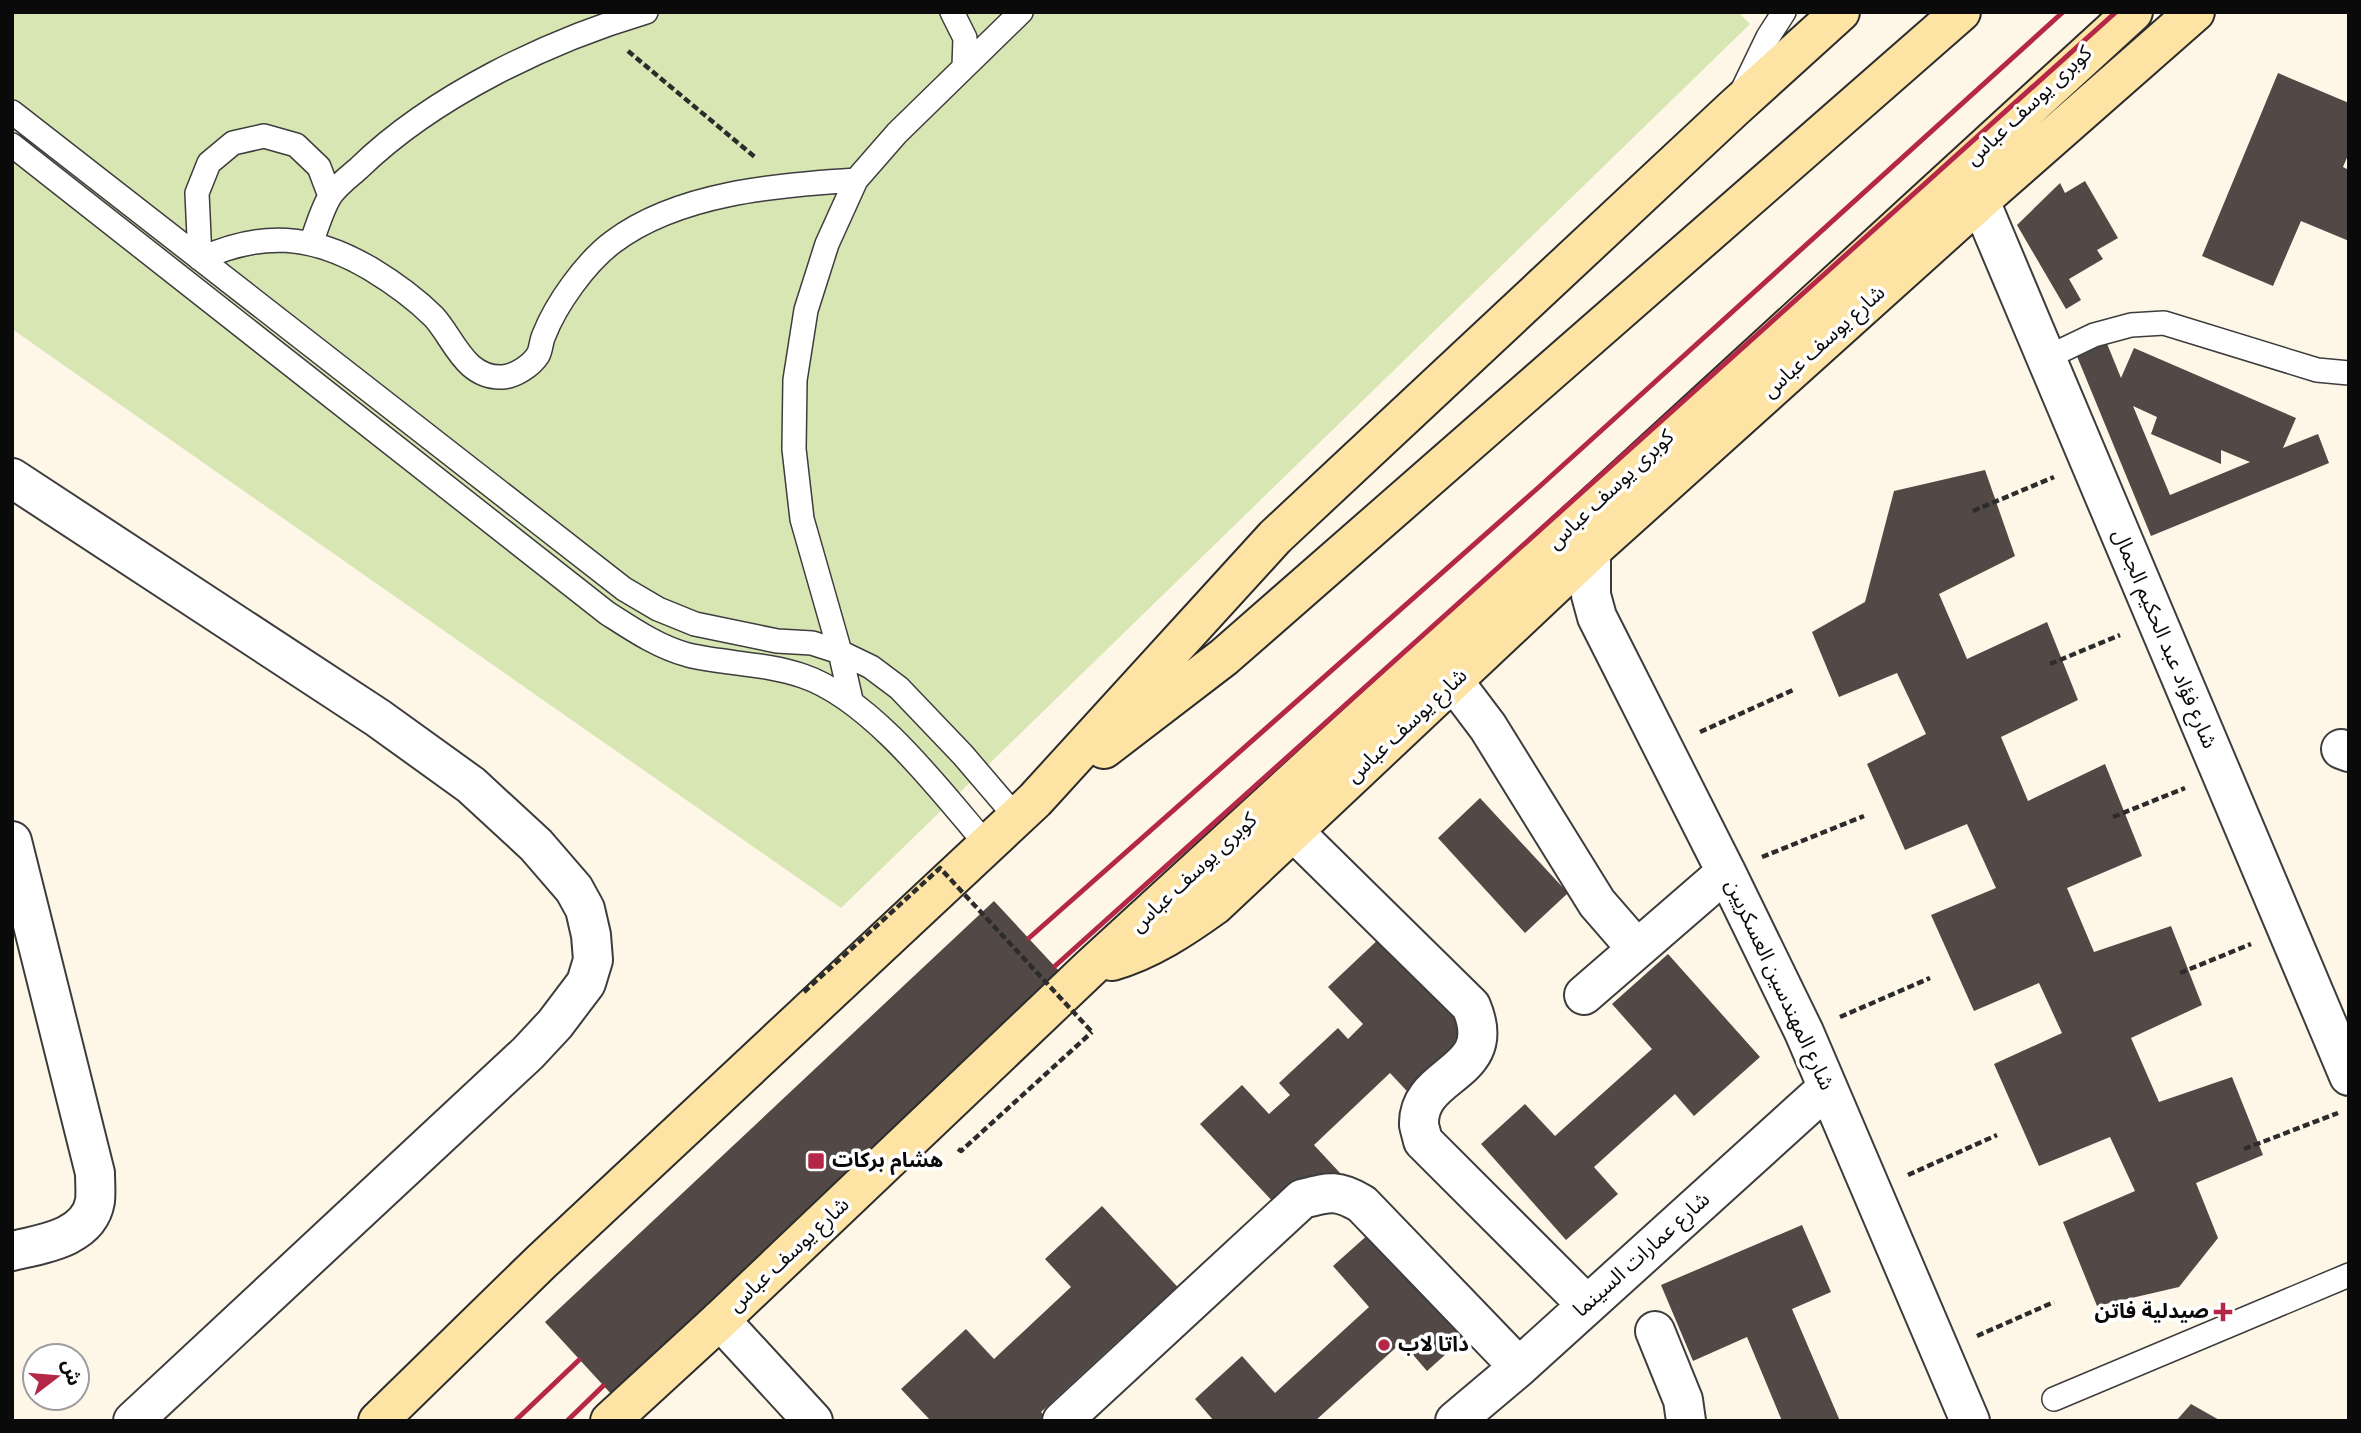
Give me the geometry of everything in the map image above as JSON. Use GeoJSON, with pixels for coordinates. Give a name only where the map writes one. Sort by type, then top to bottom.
{"type":"FeatureCollection","features":[{"type":"Feature","properties":{"kind":"main road"},"geometry":{"type":"LineString","coordinates":[[378,1421],[532,1270],[1025,808],[1275,537],[1840,12]]}},
{"type":"Feature","properties":{"kind":"main road"},"geometry":{"type":"LineString","coordinates":[[1025,808],[1224,657],[1961,12]]}},
{"type":"Feature","properties":{"kind":"main road","name":"شارع يوسف عباس"},"geometry":{"type":"LineString","coordinates":[[610,1421],[1090,968],[1124,958],[1156,943],[1215,905],[1591,551],[1980,201],[2195,12]]}},
{"type":"Feature","properties":{"kind":"main road","name":"كوبرى يوسف عباس"},"geometry":{"type":"LineString","coordinates":[[1090,968],[2126,18]]}},
{"type":"Feature","properties":{"kind":"street","name":"شارع فؤاد عبد الحكيم الجمال"},"geometry":{"type":"LineString","coordinates":[[1980,201],[2349,1076]]}},
{"type":"Feature","properties":{"kind":"street"},"geometry":{"type":"LineString","coordinates":[[12,478],[378,718],[471,785],[536,845],[574,889],[585,909],[591,935],[593,960],[586,983],[555,1024],[528,1053],[133,1421]]}},
{"type":"Feature","properties":{"kind":"street","name":"شارع المهندسين العسكريين"},"geometry":{"type":"LineString","coordinates":[[1591,551],[1591,595],[1597,617],[1804,1032],[1970,1421]]}},
{"type":"Feature","properties":{"kind":"street"},"geometry":{"type":"LineString","coordinates":[[1454,682],[1488,727],[1597,903],[1637,949]]}},
{"type":"Feature","properties":{"kind":"street"},"geometry":{"type":"LineString","coordinates":[[1293,831],[1471,1006],[1479,1024],[1477,1044],[1468,1060],[1432,1091],[1422,1106],[1419,1124],[1423,1141],[1587,1305]]}},
{"type":"Feature","properties":{"kind":"street"},"geometry":{"type":"LineString","coordinates":[[12,841],[94,1173],[95,1202],[89,1217],[75,1231],[54,1241],[12,1251]]}},
{"type":"Feature","properties":{"kind":"street"},"geometry":{"type":"LineString","coordinates":[[1584,995],[1726,872]]}},
{"type":"Feature","properties":{"kind":"street","name":"شارع عمارات السينما"},"geometry":{"type":"LineString","coordinates":[[1455,1421],[1519,1367],[1827,1088]]}},
{"type":"Feature","properties":{"kind":"street"},"geometry":{"type":"LineString","coordinates":[[1084,1414],[1303,1199],[1323,1193],[1344,1193],[1362,1204],[1519,1367]]}},
{"type":"Feature","properties":{"kind":"street"},"geometry":{"type":"LineString","coordinates":[[720,1320],[813,1421]]}},
{"type":"Feature","properties":{"kind":"street"},"geometry":{"type":"LineString","coordinates":[[1655,1331],[1683,1400],[1686,1421]]}},
{"type":"Feature","properties":{"kind":"lane"},"geometry":{"type":"LineString","coordinates":[[311,243],[330,196],[371,157],[419,119],[489,76],[598,26],[646,12]]}},
{"type":"Feature","properties":{"kind":"lane"},"geometry":{"type":"LineString","coordinates":[[952,12],[965,37],[964,67]]}},
{"type":"Feature","properties":{"kind":"lane"},"geometry":{"type":"LineString","coordinates":[[851,700],[802,519],[794,449],[795,380],[806,310],[827,244],[856,180],[897,133],[1021,12]]}},
{"type":"Feature","properties":{"kind":"lane"},"geometry":{"type":"LineString","coordinates":[[1758,12],[1768,37]]}},
{"type":"Feature","properties":{"kind":"lane"},"geometry":{"type":"LineString","coordinates":[[1734,108],[1768,37],[1784,12]]}},
{"type":"Feature","properties":{"kind":"lane"},"geometry":{"type":"LineString","coordinates":[[12,112],[624,589],[658,609],[695,624],[777,641],[811,643],[840,652],[871,667],[899,688],[962,755],[1025,808]]}},
{"type":"Feature","properties":{"kind":"lane"},"geometry":{"type":"LineString","coordinates":[[200,259],[197,193],[209,163],[233,143],[264,136],[296,145],[319,167],[330,196]]}},
{"type":"Feature","properties":{"kind":"lane"},"geometry":{"type":"LineString","coordinates":[[12,145],[607,613],[645,637],[686,654],[781,670],[806,677],[851,700],[932,781],[986,844]]}},
{"type":"Feature","properties":{"kind":"lane"},"geometry":{"type":"LineString","coordinates":[[200,259],[226,247],[254,241],[283,239],[333,249],[398,285],[435,319],[464,361],[482,373],[503,377],[523,370],[538,355],[544,334],[572,284],[612,242],[662,213],[718,198],[788,185],[856,180]]}},
{"type":"Feature","properties":{"kind":"lane"},"geometry":{"type":"LineString","coordinates":[[2046,358],[2094,335],[2131,326],[2164,323],[2317,370],[2349,373]]}},
{"type":"Feature","properties":{"kind":"lane"},"geometry":{"type":"LineString","coordinates":[[2054,1399],[2349,1275]]}},
{"type":"Feature","properties":{"kind":"path"},"geometry":{"type":"LineString","coordinates":[[598,26],[788,185]]}},
{"type":"Feature","properties":{"kind":"path"},"geometry":{"type":"LineString","coordinates":[[1973,511],[2090,461]]}},
{"type":"Feature","properties":{"kind":"path"},"geometry":{"type":"LineString","coordinates":[[2050,664],[2157,620]]}},
{"type":"Feature","properties":{"kind":"path"},"geometry":{"type":"LineString","coordinates":[[1664,749],[1793,690]]}},
{"type":"Feature","properties":{"kind":"path"},"geometry":{"type":"LineString","coordinates":[[2113,817],[2221,774]]}},
{"type":"Feature","properties":{"kind":"path"},"geometry":{"type":"LineString","coordinates":[[1726,872],[1864,816]]}},
{"type":"Feature","properties":{"kind":"path"},"geometry":{"type":"LineString","coordinates":[[804,992],[940,868],[1092,1031],[961,1151]]}},
{"type":"Feature","properties":{"kind":"path"},"geometry":{"type":"LineString","coordinates":[[2180,973],[2287,929]]}},
{"type":"Feature","properties":{"kind":"path"},"geometry":{"type":"LineString","coordinates":[[1804,1032],[1930,978]]}},
{"type":"Feature","properties":{"kind":"path"},"geometry":{"type":"LineString","coordinates":[[2244,1149],[2349,1109]]}},
{"type":"Feature","properties":{"kind":"path"},"geometry":{"type":"LineString","coordinates":[[1872,1191],[1997,1135]]}},
{"type":"Feature","properties":{"kind":"path"},"geometry":{"type":"LineString","coordinates":[[1940,1351],[2054,1302]]}},
{"type":"Feature","properties":{"kind":"green space"},"geometry":{"type":"Polygon","coordinates":[[[12,12],[1738,12],[1750,24],[841,908],[12,329],[12,12]]]}},
{"type":"Feature","properties":{"kind":"building"},"geometry":{"type":"Polygon","coordinates":[[[2278,73],[2349,103],[2349,153],[2343,167],[2349,170],[2349,241],[2301,221],[2273,286],[2202,256],[2278,73]]]}},
{"type":"Feature","properties":{"kind":"building"},"geometry":{"type":"Polygon","coordinates":[[[2085,181],[2118,238],[2097,250],[2103,259],[2069,279],[2081,300],[2066,309],[2017,225],[2060,183],[2065,193],[2085,181]]]}},
{"type":"Feature","properties":{"kind":"building"},"geometry":{"type":"Polygon","coordinates":[[[2099,324],[2121,378],[2134,348],[2296,418],[2283,448],[2318,434],[2329,463],[2151,536],[2069,337],[2099,324]],[[2133,406],[2170,495],[2250,462],[2221,450],[2221,464],[2151,434],[2157,417],[2133,406]]]}},
{"type":"Feature","properties":{"kind":"building"},"geometry":{"type":"Polygon","coordinates":[[[1985,470],[2015,556],[1939,594],[1967,659],[2047,622],[2078,700],[2001,737],[2028,801],[2105,764],[2142,856],[2067,888],[2094,952],[2171,926],[2202,1005],[2131,1038],[2159,1102],[2232,1077],[2263,1155],[2196,1183],[2218,1238],[2179,1287],[2097,1306],[2063,1222],[2135,1191],[2110,1137],[2039,1166],[1994,1064],[2062,1033],[2039,983],[1974,1011],[1931,915],[1996,888],[1967,824],[1905,850],[1867,764],[1926,734],[1897,673],[1839,697],[1812,632],[1865,602],[1894,491],[1985,470]]]}},
{"type":"Feature","properties":{"kind":"building"},"geometry":{"type":"Polygon","coordinates":[[[1480,798],[1568,893],[1525,933],[1438,838],[1480,798]]]}},
{"type":"Feature","properties":{"kind":"building","name":"هشام بركات"},"geometry":{"type":"Polygon","coordinates":[[[994,901],[1086,1000],[636,1421],[545,1322],[994,901]]]}},
{"type":"Feature","properties":{"kind":"building"},"geometry":{"type":"Polygon","coordinates":[[[1383,935],[1484,1043],[1419,1104],[1390,1073],[1314,1145],[1340,1173],[1290,1220],[1200,1124],[1242,1085],[1269,1114],[1290,1095],[1279,1083],[1338,1028],[1348,1039],[1363,1024],[1328,987],[1383,935]]]}},
{"type":"Feature","properties":{"kind":"building"},"geometry":{"type":"Polygon","coordinates":[[[1668,954],[1760,1057],[1694,1116],[1675,1094],[1594,1167],[1618,1194],[1566,1240],[1481,1144],[1525,1104],[1555,1136],[1652,1049],[1612,1004],[1668,954]]]}},
{"type":"Feature","properties":{"kind":"building"},"geometry":{"type":"Polygon","coordinates":[[[1102,1206],[1202,1313],[1155,1356],[1121,1338],[1041,1412],[1049,1421],[931,1421],[901,1389],[966,1329],[994,1359],[1071,1287],[1045,1259],[1102,1206]]]}},
{"type":"Feature","properties":{"kind":"building"},"geometry":{"type":"Polygon","coordinates":[[[1380,1224],[1474,1329],[1427,1371],[1402,1342],[1315,1421],[1214,1421],[1195,1399],[1242,1356],[1275,1393],[1369,1307],[1333,1266],[1380,1224]]]}},
{"type":"Feature","properties":{"kind":"building"},"geometry":{"type":"Polygon","coordinates":[[[1802,1225],[1831,1292],[1792,1309],[1840,1421],[1782,1421],[1747,1337],[1693,1361],[1661,1285],[1802,1225]]]}},
{"type":"Feature","properties":{"kind":"building"},"geometry":{"type":"Polygon","coordinates":[[[2191,1404],[2221,1421],[2176,1421],[2191,1404]]]}},
{"type":"Feature","properties":{"kind":"railway"},"geometry":{"type":"LineString","coordinates":[[1029,938],[1539,487],[2063,12]]}},
{"type":"Feature","properties":{"kind":"railway"},"geometry":{"type":"LineString","coordinates":[[1055,966],[2116,12]]}},
{"type":"Feature","properties":{"kind":"railway"},"geometry":{"type":"LineString","coordinates":[[515,1421],[579,1360]]}},
{"type":"Feature","properties":{"kind":"railway"},"geometry":{"type":"LineString","coordinates":[[567,1421],[603,1386]]}},
{"type":"Feature","properties":{"kind":"place","name":"هشام بركات"},"geometry":{"type":"Point","coordinates":[816,1161]}},
{"type":"Feature","properties":{"kind":"place","name":"صيدلية فاتن"},"geometry":{"type":"Point","coordinates":[2223,1312]}},
{"type":"Feature","properties":{"kind":"place","name":"داتا لاب"},"geometry":{"type":"Point","coordinates":[1384,1345]}}]}
